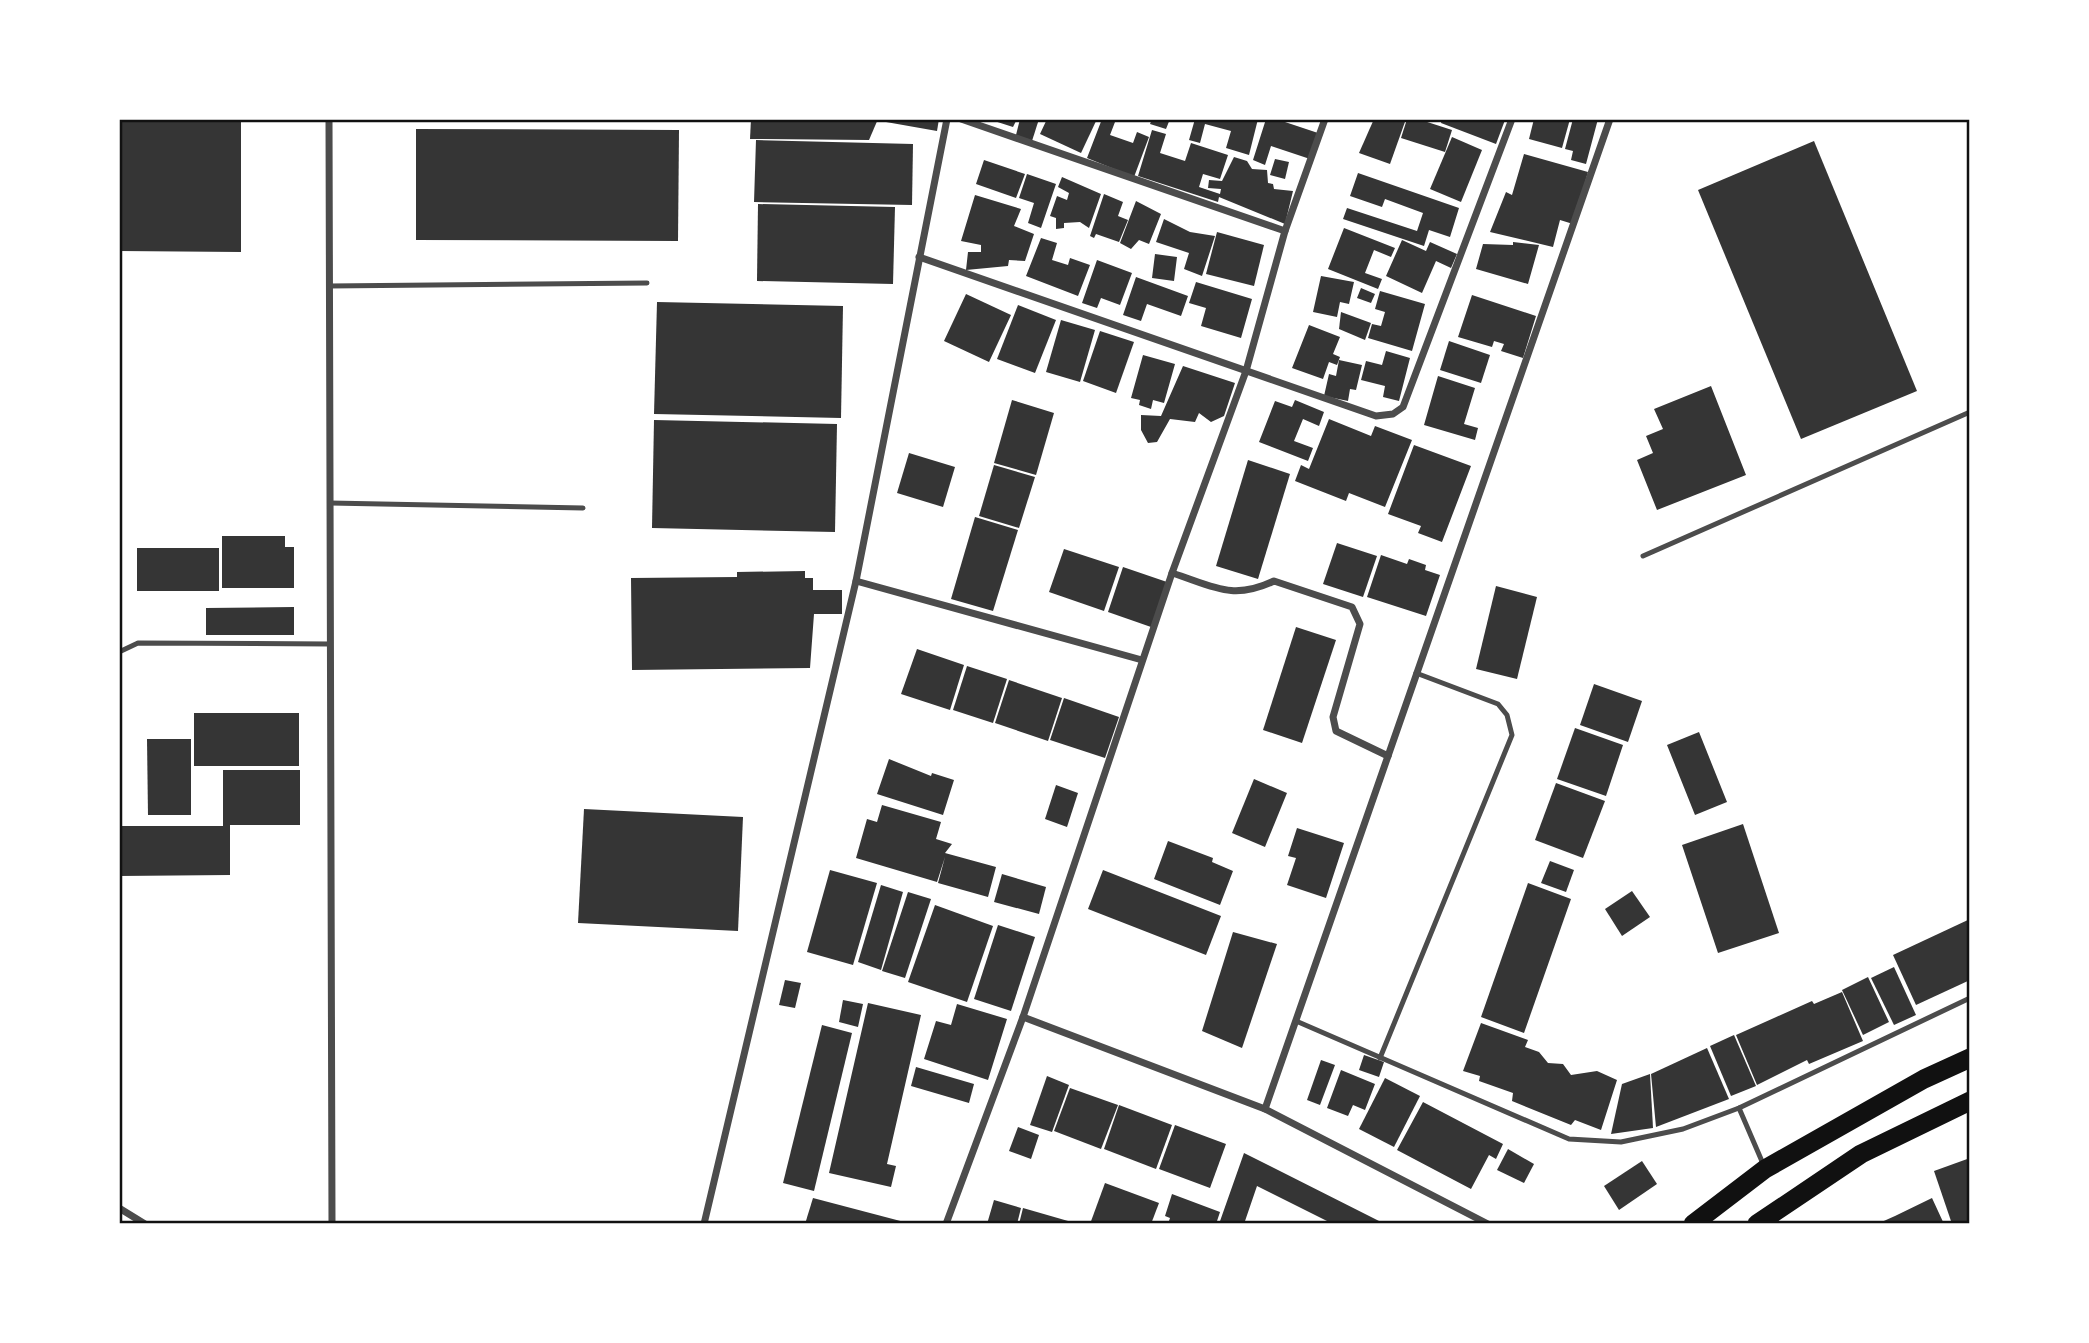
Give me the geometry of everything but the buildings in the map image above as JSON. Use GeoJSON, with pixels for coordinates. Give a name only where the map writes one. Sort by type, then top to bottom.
{"type":"FeatureCollection","features":[{"type":"Feature","properties":{"kind":"highway"},"geometry":{"type":"LineString","coordinates":[[1693,1224],[1765,1168],[1924,1079],[1970,1058]]}},
{"type":"Feature","properties":{"kind":"highway"},"geometry":{"type":"LineString","coordinates":[[1757,1224],[1861,1154],[1970,1101]]}},
{"type":"Feature","properties":{"kind":"street"},"geometry":{"type":"LineString","coordinates":[[329,119],[332,1224]]}},
{"type":"Feature","properties":{"kind":"street"},"geometry":{"type":"LineString","coordinates":[[704,1224],[856,581],[947,119]]}},
{"type":"Feature","properties":{"kind":"street"},"geometry":{"type":"LineString","coordinates":[[961,119],[1285,231]]}},
{"type":"Feature","properties":{"kind":"street"},"geometry":{"type":"LineString","coordinates":[[946,1224],[1023,1017],[1142,660],[1246,370],[1285,231],[1325,119]]}},
{"type":"Feature","properties":{"kind":"street"},"geometry":{"type":"LineString","coordinates":[[919,257],[1376,416],[1393,414],[1403,407],[1512,119]]}},
{"type":"Feature","properties":{"kind":"street"},"geometry":{"type":"LineString","coordinates":[[1265,1109],[1610,119]]}},
{"type":"Feature","properties":{"kind":"street"},"geometry":{"type":"LineString","coordinates":[[1172,573],[1236,593],[1257,589],[1274,581],[1352,607],[1360,624],[1333,717],[1334,724],[1336,731],[1347,739],[1388,756]]}},
{"type":"Feature","properties":{"kind":"street"},"geometry":{"type":"LineString","coordinates":[[856,581],[1142,660]]}},
{"type":"Feature","properties":{"kind":"street"},"geometry":{"type":"LineString","coordinates":[[1023,1017],[1265,1109],[1488,1224]]}},
{"type":"Feature","properties":{"kind":"street"},"geometry":{"type":"LineString","coordinates":[[119,1209],[145,1224]]}},
{"type":"Feature","properties":{"kind":"lane"},"geometry":{"type":"LineString","coordinates":[[329,286],[647,283]]}},
{"type":"Feature","properties":{"kind":"lane"},"geometry":{"type":"LineString","coordinates":[[1643,556],[1970,412]]}},
{"type":"Feature","properties":{"kind":"lane"},"geometry":{"type":"LineString","coordinates":[[330,503],[583,508]]}},
{"type":"Feature","properties":{"kind":"lane"},"geometry":{"type":"LineString","coordinates":[[119,652],[138,643],[330,644]]}},
{"type":"Feature","properties":{"kind":"lane"},"geometry":{"type":"LineString","coordinates":[[1380,1058],[1512,735],[1507,715],[1498,704],[1416,673]]}},
{"type":"Feature","properties":{"kind":"lane"},"geometry":{"type":"LineString","coordinates":[[1296,1021],[1569,1139],[1621,1142],[1683,1129],[1739,1108],[1970,998]]}},
{"type":"Feature","properties":{"kind":"lane"},"geometry":{"type":"LineString","coordinates":[[1739,1108],[1765,1168]]}}]}
